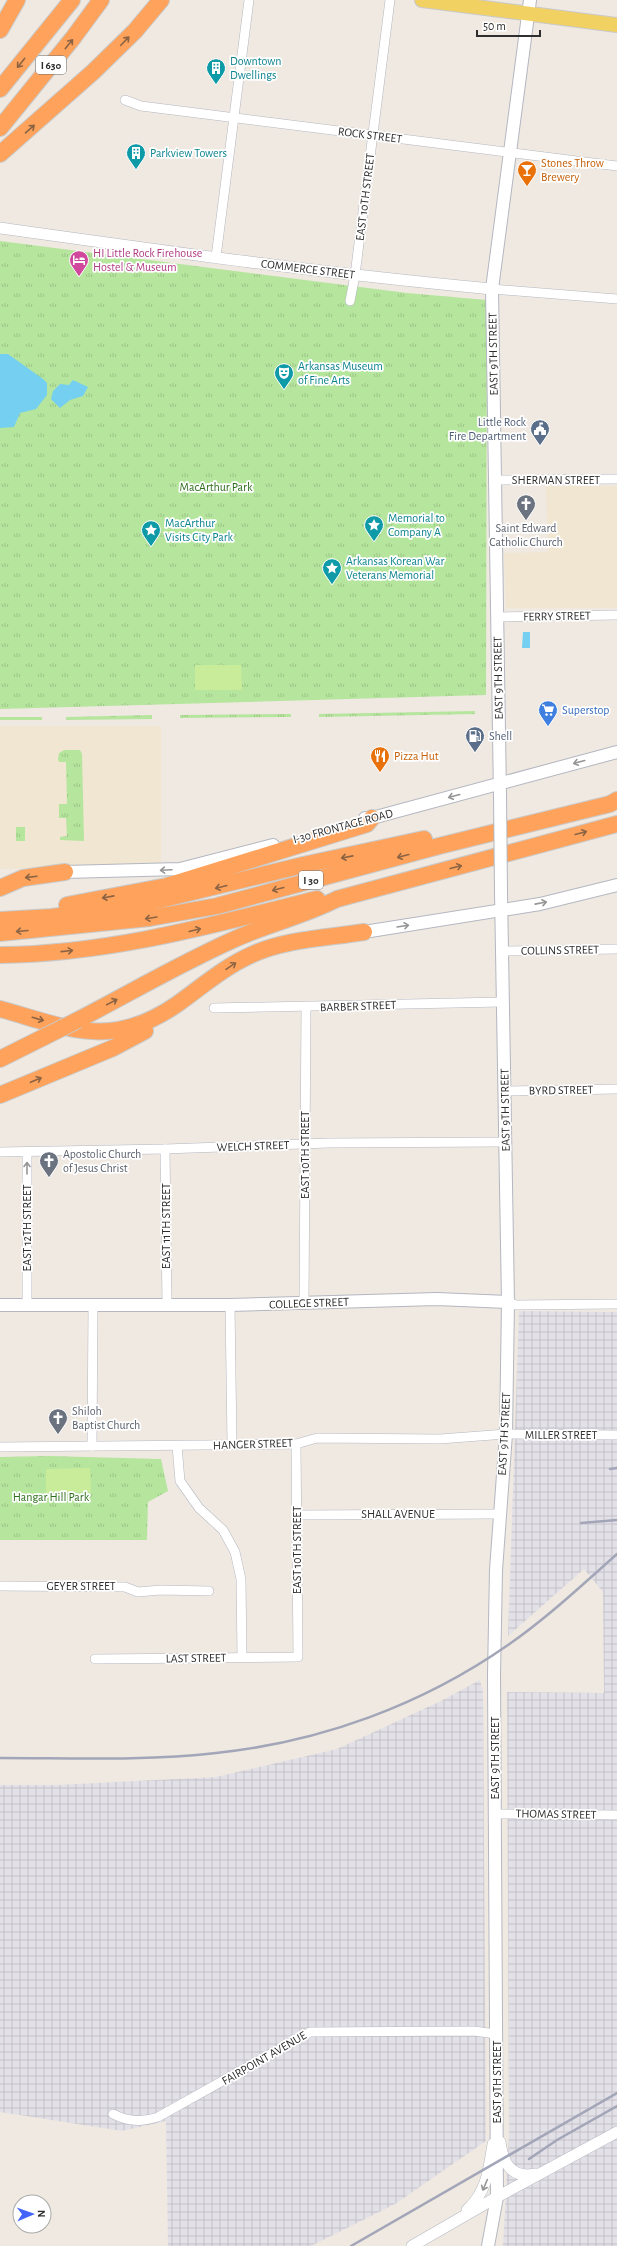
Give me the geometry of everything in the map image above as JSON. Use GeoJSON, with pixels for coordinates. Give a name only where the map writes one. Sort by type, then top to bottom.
{"type":"FeatureCollection","features":[{"type":"Feature","properties":{"kind":"highway"},"geometry":{"type":"LineString","coordinates":[[0,30],[17,0]]}},
{"type":"Feature","properties":{"kind":"highway"},"geometry":{"type":"LineString","coordinates":[[58,17],[68,0]]}},
{"type":"Feature","properties":{"kind":"highway","name":"I 630"},"geometry":{"type":"LineString","coordinates":[[0,89],[72,0]]}},
{"type":"Feature","properties":{"kind":"highway","name":"I 630"},"geometry":{"type":"LineString","coordinates":[[0,128],[101,0]]}},
{"type":"Feature","properties":{"kind":"highway"},"geometry":{"type":"LineString","coordinates":[[0,154],[93,72],[125,40],[160,1]]}},
{"type":"Feature","properties":{"kind":"highway"},"geometry":{"type":"LineString","coordinates":[[0,919],[52,917],[135,906],[303,865],[384,849],[608,796],[617,796]]}},
{"type":"Feature","properties":{"kind":"highway","name":"I 30"},"geometry":{"type":"LineString","coordinates":[[0,933],[150,918],[217,906],[439,846],[610,804],[617,800]]}},
{"type":"Feature","properties":{"kind":"highway"},"geometry":{"type":"LineString","coordinates":[[0,919],[167,886],[367,824],[372,818]]}},
{"type":"Feature","properties":{"kind":"highway","name":"I 30"},"geometry":{"type":"LineString","coordinates":[[0,955],[56,952],[181,934],[317,899],[337,899],[617,824]]}},
{"type":"Feature","properties":{"kind":"highway"},"geometry":{"type":"LineString","coordinates":[[0,888],[23,878],[65,872]]}},
{"type":"Feature","properties":{"kind":"highway"},"geometry":{"type":"LineString","coordinates":[[0,1059],[227,943],[262,927],[315,910],[337,899]]}},
{"type":"Feature","properties":{"kind":"highway"},"geometry":{"type":"LineString","coordinates":[[0,1009],[77,1029],[93,1032],[120,1032],[149,1022],[244,958],[269,948],[364,932]]}},
{"type":"Feature","properties":{"kind":"highway"},"geometry":{"type":"LineString","coordinates":[[0,1095],[134,1038],[165,1019],[208,982]]}},
{"type":"Feature","properties":{"kind":"main road"},"geometry":{"type":"LineString","coordinates":[[422,0],[529,7],[617,25]]}},
{"type":"Feature","properties":{"kind":"main road","name":"EAST 9TH STREET"},"geometry":{"type":"LineString","coordinates":[[490,2246],[492,2222],[497,2197],[494,1675],[496,1570],[506,1434],[508,1302],[505,1091],[502,1002],[503,951],[492,289],[529,7]]}},
{"type":"Feature","properties":{"kind":"main road","name":"I-30 FRONTAGE ROAD"},"geometry":{"type":"LineString","coordinates":[[65,872],[180,869],[282,843],[365,818],[372,818],[500,790],[617,752]]}},
{"type":"Feature","properties":{"kind":"main road"},"geometry":{"type":"LineString","coordinates":[[364,932],[570,898],[617,885]]}},
{"type":"Feature","properties":{"kind":"main road","name":"COLLEGE STREET"},"geometry":{"type":"LineString","coordinates":[[0,1305],[230,1305],[437,1299],[508,1302]]}},
{"type":"Feature","properties":{"kind":"street"},"geometry":{"type":"LineString","coordinates":[[216,257],[249,0]]}},
{"type":"Feature","properties":{"kind":"street","name":"EAST 10TH STREET"},"geometry":{"type":"LineString","coordinates":[[355,275],[390,0]]}},
{"type":"Feature","properties":{"kind":"street","name":"ROCK STREET"},"geometry":{"type":"LineString","coordinates":[[125,100],[141,106],[617,166]]}},
{"type":"Feature","properties":{"kind":"street","name":"COMMERCE STREET"},"geometry":{"type":"LineString","coordinates":[[0,228],[355,275],[492,289],[617,299]]}},
{"type":"Feature","properties":{"kind":"street"},"geometry":{"type":"LineString","coordinates":[[350,301],[355,275]]}},
{"type":"Feature","properties":{"kind":"street","name":"SHERMAN STREET"},"geometry":{"type":"LineString","coordinates":[[495,480],[617,479]]}},
{"type":"Feature","properties":{"kind":"street","name":"FERRY STREET"},"geometry":{"type":"LineString","coordinates":[[497,617],[617,615]]}},
{"type":"Feature","properties":{"kind":"street","name":"COLLINS STREET"},"geometry":{"type":"LineString","coordinates":[[503,951],[617,949]]}},
{"type":"Feature","properties":{"kind":"street","name":"BARBER STREET"},"geometry":{"type":"LineString","coordinates":[[214,1008],[502,1002]]}},
{"type":"Feature","properties":{"kind":"street","name":"EAST 10TH STREET"},"geometry":{"type":"LineString","coordinates":[[304,1303],[306,1007]]}},
{"type":"Feature","properties":{"kind":"street","name":"BYRD STREET"},"geometry":{"type":"LineString","coordinates":[[505,1091],[617,1089]]}},
{"type":"Feature","properties":{"kind":"street","name":"WELCH STREET"},"geometry":{"type":"LineString","coordinates":[[0,1152],[166,1149],[305,1144],[505,1142]]}},
{"type":"Feature","properties":{"kind":"street","name":"EAST 11TH STREET"},"geometry":{"type":"LineString","coordinates":[[166,1149],[166,1304]]}},
{"type":"Feature","properties":{"kind":"street","name":"EAST 12TH STREET"},"geometry":{"type":"LineString","coordinates":[[27,1152],[27,1304]]}},
{"type":"Feature","properties":{"kind":"street","name":"COLLEGE STREET"},"geometry":{"type":"LineString","coordinates":[[508,1302],[516,1305],[617,1304]]}},
{"type":"Feature","properties":{"kind":"street"},"geometry":{"type":"LineString","coordinates":[[92,1446],[93,1305]]}},
{"type":"Feature","properties":{"kind":"street"},"geometry":{"type":"LineString","coordinates":[[230,1305],[232,1444]]}},
{"type":"Feature","properties":{"kind":"street","name":"MILLER STREET"},"geometry":{"type":"LineString","coordinates":[[506,1434],[617,1434]]}},
{"type":"Feature","properties":{"kind":"street","name":"HANGER STREET"},"geometry":{"type":"LineString","coordinates":[[0,1447],[296,1444],[317,1438],[440,1439],[506,1434]]}},
{"type":"Feature","properties":{"kind":"street","name":"EAST 10TH STREET"},"geometry":{"type":"LineString","coordinates":[[296,1444],[298,1657]]}},
{"type":"Feature","properties":{"kind":"street"},"geometry":{"type":"LineString","coordinates":[[177,1446],[180,1481],[199,1508],[223,1530],[235,1552],[241,1579],[242,1658]]}},
{"type":"Feature","properties":{"kind":"street","name":"SHALL AVENUE"},"geometry":{"type":"LineString","coordinates":[[297,1515],[499,1514]]}},
{"type":"Feature","properties":{"kind":"street","name":"GEYER STREET"},"geometry":{"type":"LineString","coordinates":[[0,1586],[125,1587],[138,1592],[160,1590],[209,1591]]}},
{"type":"Feature","properties":{"kind":"street","name":"LAST STREET"},"geometry":{"type":"LineString","coordinates":[[95,1659],[298,1657]]}},
{"type":"Feature","properties":{"kind":"street","name":"THOMAS STREET"},"geometry":{"type":"LineString","coordinates":[[495,1814],[617,1815]]}},
{"type":"Feature","properties":{"kind":"street","name":"FAIRPOINT AVENUE"},"geometry":{"type":"LineString","coordinates":[[113,2114],[127,2120],[148,2120],[158,2117],[310,2032],[474,2031],[496,2034]]}},
{"type":"Feature","properties":{"kind":"street"},"geometry":{"type":"LineString","coordinates":[[497,2120],[502,2155],[508,2168],[523,2175],[542,2172]]}},
{"type":"Feature","properties":{"kind":"street"},"geometry":{"type":"LineString","coordinates":[[446,2227],[475,2202],[481,2193],[488,2177],[497,2120]]}},
{"type":"Feature","properties":{"kind":"street"},"geometry":{"type":"LineString","coordinates":[[412,2246],[497,2197],[617,2132]]}},
{"type":"Feature","properties":{"kind":"shaded area"},"geometry":{"type":"Polygon","coordinates":[[[546,486],[617,486],[617,608],[506,608],[504,553],[548,552],[546,486]]]}},
{"type":"Feature","properties":{"kind":"shaded area"},"geometry":{"type":"Polygon","coordinates":[[[0,726],[161,726],[161,865],[0,869],[0,726]]]}},
{"type":"Feature","properties":{"kind":"shaded area"},"geometry":{"type":"Polygon","coordinates":[[[519,1311],[617,1312],[617,2246],[503,2246],[509,2137],[507,1692],[604,1693],[603,1592],[584,1569],[508,1636],[519,1311]]]}},
{"type":"Feature","properties":{"kind":"shaded area"},"geometry":{"type":"Polygon","coordinates":[[[480,1680],[483,1692],[486,2141],[395,2204],[311,2246],[168,2246],[166,2121],[122,2131],[0,2112],[0,1785],[57,1785],[216,1777],[337,1749],[441,1701],[480,1680]]]}},
{"type":"Feature","properties":{"kind":"green space","name":"MacArthur Park"},"geometry":{"type":"Polygon","coordinates":[[[0,241],[407,293],[487,300],[486,695],[0,709],[0,241]]]}},
{"type":"Feature","properties":{"kind":"green space"},"geometry":{"type":"Polygon","coordinates":[[[195,665],[241,665],[242,690],[195,690],[195,665]]]}},
{"type":"Feature","properties":{"kind":"green space"},"geometry":{"type":"Polygon","coordinates":[[[475,711],[475,714],[319,717],[319,714],[475,711]]]}},
{"type":"Feature","properties":{"kind":"green space"},"geometry":{"type":"Polygon","coordinates":[[[291,714],[291,717],[180,718],[180,715],[291,714]]]}},
{"type":"Feature","properties":{"kind":"green space"},"geometry":{"type":"Polygon","coordinates":[[[152,715],[152,719],[66,720],[66,717],[152,715]]]}},
{"type":"Feature","properties":{"kind":"green space"},"geometry":{"type":"Polygon","coordinates":[[[0,717],[42,717],[42,720],[0,720],[0,717]]]}},
{"type":"Feature","properties":{"kind":"green space"},"geometry":{"type":"Polygon","coordinates":[[[64,750],[80,750],[82,754],[84,841],[60,840],[60,837],[67,836],[66,818],[59,818],[59,804],[67,804],[66,762],[59,762],[58,759],[59,753],[64,750]]]}},
{"type":"Feature","properties":{"kind":"green space"},"geometry":{"type":"Polygon","coordinates":[[[16,827],[25,827],[25,841],[16,841],[16,827]]]}},
{"type":"Feature","properties":{"kind":"green space","name":"Hangar Hill Park"},"geometry":{"type":"Polygon","coordinates":[[[49,1456],[161,1459],[168,1491],[148,1502],[147,1540],[0,1540],[0,1457],[49,1456]]]}},
{"type":"Feature","properties":{"kind":"green space"},"geometry":{"type":"Polygon","coordinates":[[[90,1468],[91,1492],[46,1493],[46,1469],[90,1468]]]}},
{"type":"Feature","properties":{"kind":"water"},"geometry":{"type":"Polygon","coordinates":[[[0,354],[8,354],[47,383],[47,395],[36,409],[20,413],[14,427],[0,428],[0,354]]]}},
{"type":"Feature","properties":{"kind":"water"},"geometry":{"type":"Polygon","coordinates":[[[73,380],[88,387],[83,396],[70,400],[60,408],[51,399],[53,391],[60,384],[69,385],[73,380]]]}},
{"type":"Feature","properties":{"kind":"water"},"geometry":{"type":"Polygon","coordinates":[[[523,632],[530,632],[530,648],[522,648],[523,632]]]}},
{"type":"Feature","properties":{"kind":"railway"},"geometry":{"type":"LineString","coordinates":[[610,1469],[617,1468]]}},
{"type":"Feature","properties":{"kind":"railway"},"geometry":{"type":"LineString","coordinates":[[581,1523],[617,1520]]}},
{"type":"Feature","properties":{"kind":"railway"},"geometry":{"type":"LineString","coordinates":[[0,1758],[189,1756],[255,1748],[332,1730],[406,1703],[441,1686],[475,1666],[537,1624],[617,1554]]}},
{"type":"Feature","properties":{"kind":"railway"},"geometry":{"type":"LineString","coordinates":[[351,2246],[617,2093]]}},
{"type":"Feature","properties":{"kind":"railway"},"geometry":{"type":"LineString","coordinates":[[529,2159],[557,2140],[617,2106]]}},
{"type":"Feature","properties":{"kind":"place","name":"Downtown Dwellings"},"geometry":{"type":"Point","coordinates":[216,85]}},
{"type":"Feature","properties":{"kind":"place","name":"Parkview Towers"},"geometry":{"type":"Point","coordinates":[136,170]}},
{"type":"Feature","properties":{"kind":"place","name":"Stones Throw Brewery"},"geometry":{"type":"Point","coordinates":[527,187]}},
{"type":"Feature","properties":{"kind":"place","name":"HI Little Rock Firehouse Hostel & Museum"},"geometry":{"type":"Point","coordinates":[79,277]}},
{"type":"Feature","properties":{"kind":"place","name":"Arkansas Museum of Fine Arts"},"geometry":{"type":"Point","coordinates":[284,390]}},
{"type":"Feature","properties":{"kind":"place","name":"Little Rock Fire Department"},"geometry":{"type":"Point","coordinates":[540,446]}},
{"type":"Feature","properties":{"kind":"place","name":"Saint Edward Catholic Church"},"geometry":{"type":"Point","coordinates":[526,521]}},
{"type":"Feature","properties":{"kind":"place","name":"Memorial to Company A"},"geometry":{"type":"Point","coordinates":[374,542]}},
{"type":"Feature","properties":{"kind":"place","name":"MacArthur Visits City Park"},"geometry":{"type":"Point","coordinates":[151,547]}},
{"type":"Feature","properties":{"kind":"place","name":"Arkansas Korean War Veterans Memorial"},"geometry":{"type":"Point","coordinates":[332,585]}},
{"type":"Feature","properties":{"kind":"place","name":"Superstop"},"geometry":{"type":"Point","coordinates":[548,727]}},
{"type":"Feature","properties":{"kind":"place","name":"Shell"},"geometry":{"type":"Point","coordinates":[475,753]}},
{"type":"Feature","properties":{"kind":"place","name":"Pizza Hut"},"geometry":{"type":"Point","coordinates":[380,773]}},
{"type":"Feature","properties":{"kind":"place","name":"Apostolic Church of Jesus Christ"},"geometry":{"type":"Point","coordinates":[49,1178]}},
{"type":"Feature","properties":{"kind":"place","name":"Shiloh Baptist Church"},"geometry":{"type":"Point","coordinates":[58,1435]}}]}
